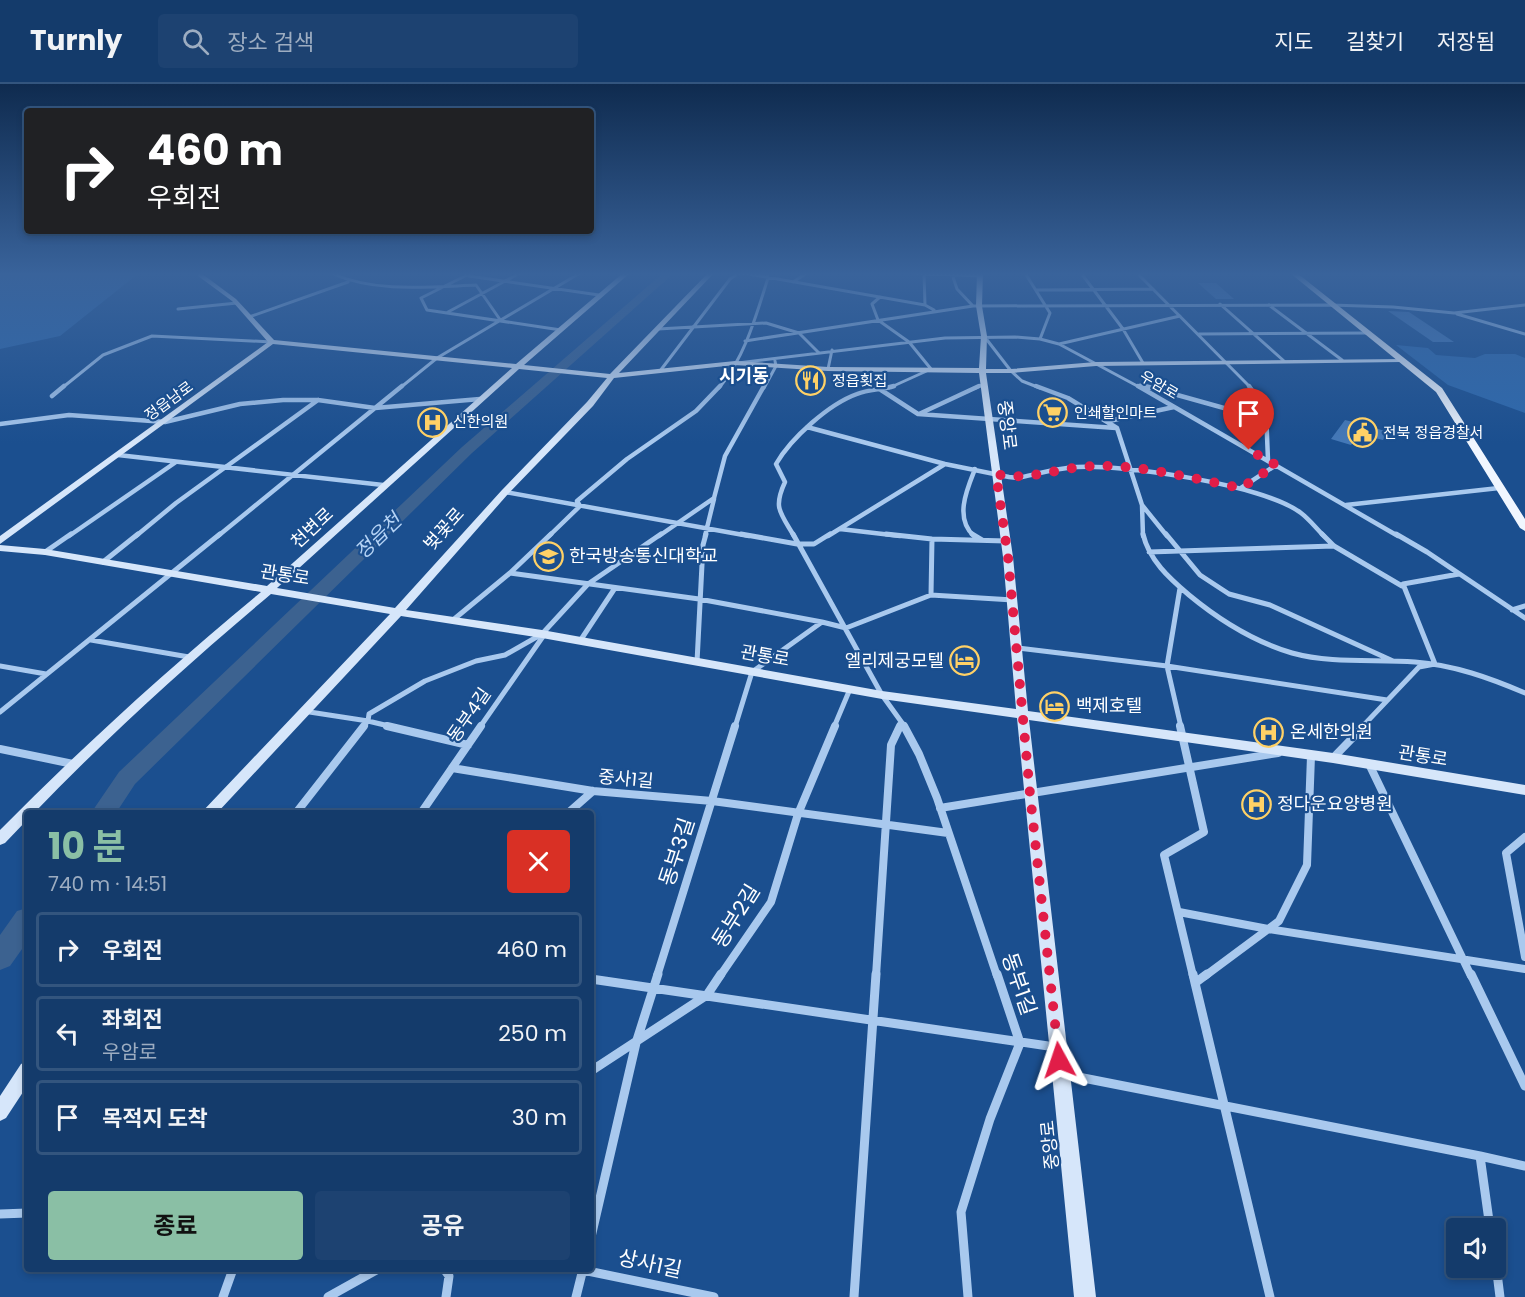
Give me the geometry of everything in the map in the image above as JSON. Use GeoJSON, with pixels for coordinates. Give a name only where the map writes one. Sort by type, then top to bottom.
{"type":"FeatureCollection","features":[{"type":"Feature","properties":{"kind":"main road"},"geometry":{"type":"LineString","coordinates":[[1363,330],[1439,390],[1447,399],[1499,488],[1521,517],[1525,528]]}},
{"type":"Feature","properties":{"kind":"street"},"geometry":{"type":"LineString","coordinates":[[261,330],[272,342]]}},
{"type":"Feature","properties":{"kind":"street"},"geometry":{"type":"LineString","coordinates":[[0,712],[437,358],[486,330]]}},
{"type":"Feature","properties":{"kind":"street","name":"천변로"},"geometry":{"type":"LineString","coordinates":[[28,810],[73,764],[189,657],[268,591],[383,485],[561,330]]}},
{"type":"Feature","properties":{"kind":"street","name":"벚꽃로"},"geometry":{"type":"LineString","coordinates":[[211,810],[398,612],[505,492],[657,330]]}},
{"type":"Feature","properties":{"kind":"street"},"geometry":{"type":"LineString","coordinates":[[660,371],[693,330]]}},
{"type":"Feature","properties":{"kind":"street"},"geometry":{"type":"LineString","coordinates":[[580,506],[577,501],[620,464],[672,430],[716,392],[735,363],[750,330]]}},
{"type":"Feature","properties":{"kind":"street"},"geometry":{"type":"LineString","coordinates":[[787,330],[798,333],[818,352]]}},
{"type":"Feature","properties":{"kind":"street"},"geometry":{"type":"LineString","coordinates":[[745,341],[819,330]]}},
{"type":"Feature","properties":{"kind":"street"},"geometry":{"type":"LineString","coordinates":[[892,330],[909,342],[931,369]]}},
{"type":"Feature","properties":{"kind":"street","name":"중앙로"},"geometry":{"type":"LineString","coordinates":[[982,330],[983,377],[1013,600],[1030,794],[1085,1297]]}},
{"type":"Feature","properties":{"kind":"street"},"geometry":{"type":"LineString","coordinates":[[1040,339],[1044,330]]}},
{"type":"Feature","properties":{"kind":"street"},"geometry":{"type":"LineString","coordinates":[[1059,345],[1121,330]]}},
{"type":"Feature","properties":{"kind":"street"},"geometry":{"type":"LineString","coordinates":[[1123,330],[1143,363]]}},
{"type":"Feature","properties":{"kind":"street"},"geometry":{"type":"LineString","coordinates":[[1194,330],[1256,393],[1266,411],[1268,460]]}},
{"type":"Feature","properties":{"kind":"street"},"geometry":{"type":"LineString","coordinates":[[1249,330],[1284,361]]}},
{"type":"Feature","properties":{"kind":"street"},"geometry":{"type":"LineString","coordinates":[[1302,330],[1342,360]]}},
{"type":"Feature","properties":{"kind":"street"},"geometry":{"type":"LineString","coordinates":[[1510,330],[1525,334]]}},
{"type":"Feature","properties":{"kind":"street"},"geometry":{"type":"LineString","coordinates":[[1199,334],[1367,333]]}},
{"type":"Feature","properties":{"kind":"street"},"geometry":{"type":"LineString","coordinates":[[52,396],[103,354],[152,336],[272,342],[612,376],[735,363],[775,362],[828,369],[931,369],[983,377]]}},
{"type":"Feature","properties":{"kind":"street"},"geometry":{"type":"LineString","coordinates":[[984,336],[1011,371],[1022,381],[1068,398],[1117,428],[1142,505],[1200,575],[1229,594],[1270,605],[1393,661]]}},
{"type":"Feature","properties":{"kind":"street","name":"우암로"},"geometry":{"type":"LineString","coordinates":[[775,362],[818,352],[984,336],[1040,339],[1059,345],[1131,382],[1427,552],[1525,618]]}},
{"type":"Feature","properties":{"kind":"street","name":"정읍남로"},"geometry":{"type":"LineString","coordinates":[[0,541],[272,342]]}},
{"type":"Feature","properties":{"kind":"street"},"geometry":{"type":"LineString","coordinates":[[828,369],[832,351]]}},
{"type":"Feature","properties":{"kind":"street"},"geometry":{"type":"LineString","coordinates":[[918,414],[983,377],[1011,371],[1096,364],[1401,360]]}},
{"type":"Feature","properties":{"kind":"street"},"geometry":{"type":"LineString","coordinates":[[697,662],[703,545],[714,498],[725,456],[775,362]]}},
{"type":"Feature","properties":{"kind":"street"},"geometry":{"type":"LineString","coordinates":[[807,427],[856,394],[881,390],[915,379],[931,369]]}},
{"type":"Feature","properties":{"kind":"street"},"geometry":{"type":"LineString","coordinates":[[1131,382],[1267,420]]}},
{"type":"Feature","properties":{"kind":"street"},"geometry":{"type":"LineString","coordinates":[[881,390],[918,414],[1117,428]]}},
{"type":"Feature","properties":{"kind":"street"},"geometry":{"type":"LineString","coordinates":[[0,424],[69,415],[165,422],[240,404],[318,400],[375,408],[480,399]]}},
{"type":"Feature","properties":{"kind":"street"},"geometry":{"type":"LineString","coordinates":[[103,562],[176,502],[318,400]]}},
{"type":"Feature","properties":{"kind":"street"},"geometry":{"type":"LineString","coordinates":[[1109,421],[1174,407]]}},
{"type":"Feature","properties":{"kind":"street"},"geometry":{"type":"LineString","coordinates":[[807,427],[945,464],[1018,478],[1075,467],[1129,468],[1241,488],[1279,501],[1300,512],[1334,546],[1402,586],[1435,664]]}},
{"type":"Feature","properties":{"kind":"street","name":"동부1길"},"geometry":{"type":"LineString","coordinates":[[807,427],[779,456],[776,464],[785,482],[777,499],[778,509],[817,575],[882,695],[895,710],[920,759],[940,808],[1020,1044],[990,1119],[961,1212],[968,1297]]}},
{"type":"Feature","properties":{"kind":"street"},"geometry":{"type":"LineString","coordinates":[[118,455],[225,469],[383,485]]}},
{"type":"Feature","properties":{"kind":"street"},"geometry":{"type":"LineString","coordinates":[[45,552],[176,462]]}},
{"type":"Feature","properties":{"kind":"street"},"geometry":{"type":"LineString","coordinates":[[505,492],[797,544],[814,544],[945,464]]}},
{"type":"Feature","properties":{"kind":"street"},"geometry":{"type":"LineString","coordinates":[[1241,488],[1276,465]]}},
{"type":"Feature","properties":{"kind":"street"},"geometry":{"type":"LineString","coordinates":[[975,469],[966,491],[963,514],[970,532],[982,540]]}},
{"type":"Feature","properties":{"kind":"street"},"geometry":{"type":"LineString","coordinates":[[1346,505],[1499,488]]}},
{"type":"Feature","properties":{"kind":"street"},"geometry":{"type":"LineString","coordinates":[[298,810],[368,722],[369,714],[425,681],[476,661],[505,655],[543,634],[588,584],[714,498]]}},
{"type":"Feature","properties":{"kind":"street"},"geometry":{"type":"LineString","coordinates":[[1142,505],[1140,526],[1149,552],[1167,576],[1180,588],[1252,638],[1272,647],[1310,657],[1435,664],[1525,693]]}},
{"type":"Feature","properties":{"kind":"street"},"geometry":{"type":"LineString","coordinates":[[453,620],[510,573],[580,506]]}},
{"type":"Feature","properties":{"kind":"street"},"geometry":{"type":"LineString","coordinates":[[839,528],[932,539],[1006,541]]}},
{"type":"Feature","properties":{"kind":"street"},"geometry":{"type":"LineString","coordinates":[[932,539],[932,595]]}},
{"type":"Feature","properties":{"kind":"street"},"geometry":{"type":"LineString","coordinates":[[1149,552],[1334,546]]}},
{"type":"Feature","properties":{"kind":"street","name":"관통로"},"geometry":{"type":"LineString","coordinates":[[0,548],[45,552],[268,591],[543,634],[882,695],[1333,758],[1525,790]]}},
{"type":"Feature","properties":{"kind":"street"},"geometry":{"type":"LineString","coordinates":[[510,573],[699,599],[846,628],[932,595],[1013,600]]}},
{"type":"Feature","properties":{"kind":"street"},"geometry":{"type":"LineString","coordinates":[[1402,586],[1459,574]]}},
{"type":"Feature","properties":{"kind":"street"},"geometry":{"type":"LineString","coordinates":[[580,641],[615,588]]}},
{"type":"Feature","properties":{"kind":"street"},"geometry":{"type":"LineString","coordinates":[[1180,588],[1167,666],[1204,832],[1164,855],[1270,1297]]}},
{"type":"Feature","properties":{"kind":"street"},"geometry":{"type":"LineString","coordinates":[[1512,610],[1525,606]]}},
{"type":"Feature","properties":{"kind":"street"},"geometry":{"type":"LineString","coordinates":[[752,672],[822,622]]}},
{"type":"Feature","properties":{"kind":"street","name":"동부4길"},"geometry":{"type":"LineString","coordinates":[[423,810],[543,634]]}},
{"type":"Feature","properties":{"kind":"street"},"geometry":{"type":"LineString","coordinates":[[91,640],[189,657]]}},
{"type":"Feature","properties":{"kind":"street"},"geometry":{"type":"LineString","coordinates":[[1018,648],[1167,666],[1387,700]]}},
{"type":"Feature","properties":{"kind":"street"},"geometry":{"type":"LineString","coordinates":[[1333,758],[1419,667],[1435,664]]}},
{"type":"Feature","properties":{"kind":"street"},"geometry":{"type":"LineString","coordinates":[[0,666],[46,674]]}},
{"type":"Feature","properties":{"kind":"street","name":"동부3길"},"geometry":{"type":"LineString","coordinates":[[594,1224],[636,1043],[752,672]]}},
{"type":"Feature","properties":{"kind":"street","name":"동부2길"},"geometry":{"type":"LineString","coordinates":[[594,1069],[707,995],[771,902],[798,814],[850,689]]}},
{"type":"Feature","properties":{"kind":"street"},"geometry":{"type":"LineString","coordinates":[[303,711],[368,722],[468,745]]}},
{"type":"Feature","properties":{"kind":"street"},"geometry":{"type":"LineString","coordinates":[[854,1297],[891,745],[902,723]]}},
{"type":"Feature","properties":{"kind":"street"},"geometry":{"type":"LineString","coordinates":[[0,750],[73,764]]}},
{"type":"Feature","properties":{"kind":"street"},"geometry":{"type":"LineString","coordinates":[[940,808],[1284,752]]}},
{"type":"Feature","properties":{"kind":"street"},"geometry":{"type":"LineString","coordinates":[[1195,983],[1279,921],[1307,865],[1311,756]]}},
{"type":"Feature","properties":{"kind":"street"},"geometry":{"type":"LineString","coordinates":[[1370,765],[1525,1086]]}},
{"type":"Feature","properties":{"kind":"street","name":"중사1길"},"geometry":{"type":"LineString","coordinates":[[452,768],[593,791],[712,801],[948,833]]}},
{"type":"Feature","properties":{"kind":"street"},"geometry":{"type":"LineString","coordinates":[[571,810],[593,791]]}},
{"type":"Feature","properties":{"kind":"street","name":"천변로"},"geometry":{"type":"LineString","coordinates":[[0,838],[24,814]]}},
{"type":"Feature","properties":{"kind":"street"},"geometry":{"type":"LineString","coordinates":[[1525,837],[1506,853],[1525,957]]}},
{"type":"Feature","properties":{"kind":"street"},"geometry":{"type":"LineString","coordinates":[[1179,912],[1268,929],[1525,969]]}},
{"type":"Feature","properties":{"kind":"street"},"geometry":{"type":"LineString","coordinates":[[594,979],[1020,1044],[1058,1047]]}},
{"type":"Feature","properties":{"kind":"street"},"geometry":{"type":"LineString","coordinates":[[1060,1073],[1525,1166]]}},
{"type":"Feature","properties":{"kind":"street"},"geometry":{"type":"LineString","coordinates":[[0,1112],[24,1075]]}},
{"type":"Feature","properties":{"kind":"street"},"geometry":{"type":"LineString","coordinates":[[1480,1156],[1489,1218]]}},
{"type":"Feature","properties":{"kind":"street"},"geometry":{"type":"LineString","coordinates":[[0,1214],[24,1213]]}},
{"type":"Feature","properties":{"kind":"street","name":"상사1길"},"geometry":{"type":"LineString","coordinates":[[594,1271],[714,1297]]}},
{"type":"Feature","properties":{"kind":"street"},"geometry":{"type":"LineString","coordinates":[[223,1297],[232,1272]]}},
{"type":"Feature","properties":{"kind":"street"},"geometry":{"type":"LineString","coordinates":[[328,1297],[373,1272]]}},
{"type":"Feature","properties":{"kind":"street"},"geometry":{"type":"LineString","coordinates":[[446,1272],[449,1276],[446,1297]]}},
{"type":"Feature","properties":{"kind":"street"},"geometry":{"type":"LineString","coordinates":[[576,1297],[582,1272]]}},
{"type":"Feature","properties":{"kind":"street"},"geometry":{"type":"LineString","coordinates":[[1498,1278],[1500,1297]]}},
{"type":"Feature","properties":{"kind":"shaded area"},"geometry":{"type":"Polygon","coordinates":[[[0,330],[68,330],[60,336],[0,349],[0,330]]]}},
{"type":"Feature","properties":{"kind":"shaded area"},"geometry":{"type":"Polygon","coordinates":[[[1396,345],[1428,348],[1436,355],[1475,358],[1485,354],[1515,354],[1525,358],[1525,413],[1448,385],[1396,345]]]}},
{"type":"Feature","properties":{"kind":"building"},"geometry":{"type":"Polygon","coordinates":[[[1415,330],[1435,330],[1454,342],[1433,342],[1415,330]]]}},
{"type":"Feature","properties":{"kind":"building","name":"전북 정읍경찰서"},"geometry":{"type":"Polygon","coordinates":[[[1345,420],[1388,432],[1383,440],[1359,434],[1351,445],[1331,439],[1345,420]]]}},
{"type":"Feature","properties":{"kind":"waterway","name":"정읍천"},"geometry":{"type":"LineString","coordinates":[[105,810],[127,778],[467,450],[604,330]]}},
{"type":"Feature","properties":{"kind":"waterway","name":"정읍천"},"geometry":{"type":"LineString","coordinates":[[0,957],[24,924]]}},
{"type":"Feature","properties":{"kind":"place","name":"정읍횟집"},"geometry":{"type":"Point","coordinates":[811,381]}},
{"type":"Feature","properties":{"kind":"place","name":"인쇄할인마트"},"geometry":{"type":"Point","coordinates":[1053,413]}},
{"type":"Feature","properties":{"kind":"place","name":"신한의원"},"geometry":{"type":"Point","coordinates":[432,422]}},
{"type":"Feature","properties":{"kind":"place","name":"전북 정읍경찰서"},"geometry":{"type":"Point","coordinates":[1362,433]}},
{"type":"Feature","properties":{"kind":"place","name":"한국방송통신대학교"},"geometry":{"type":"Point","coordinates":[548,556]}},
{"type":"Feature","properties":{"kind":"place","name":"엘리제궁모텔"},"geometry":{"type":"Point","coordinates":[965,661]}},
{"type":"Feature","properties":{"kind":"place","name":"백제호텔"},"geometry":{"type":"Point","coordinates":[1055,706]}},
{"type":"Feature","properties":{"kind":"place","name":"온세한의원"},"geometry":{"type":"Point","coordinates":[1269,732]}},
{"type":"Feature","properties":{"kind":"place","name":"정다운요양병원"},"geometry":{"type":"Point","coordinates":[1256,804]}},
{"type":"Feature","properties":{"kind":"district","name":"시기동"},"geometry":{"type":"Point","coordinates":[744,376]}},
{"type":"Feature","properties":{"kind":"route"},"geometry":{"type":"LineString","coordinates":[[1059,1060],[1022,714],[1018,648],[996,474],[1018,478],[1075,467],[1113,466],[1241,488],[1276,465],[1249,450]]}}]}
